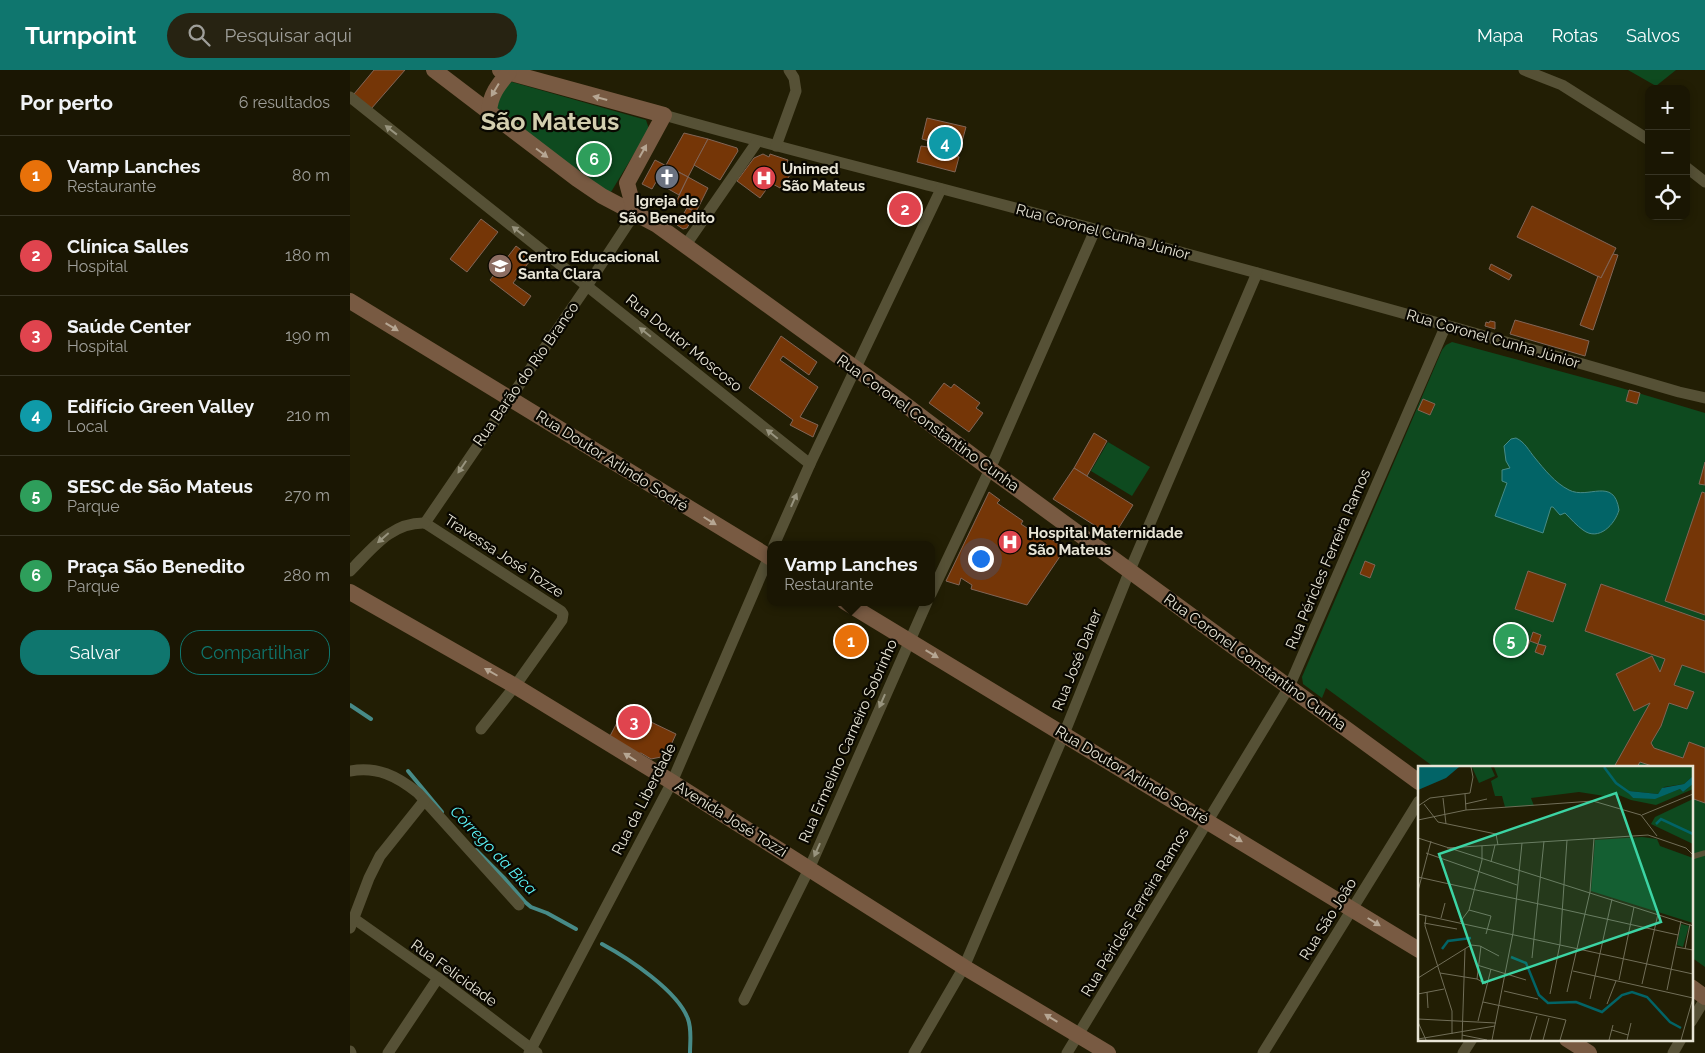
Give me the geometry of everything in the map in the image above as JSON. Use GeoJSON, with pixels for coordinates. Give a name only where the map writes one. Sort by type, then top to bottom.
{"type":"FeatureCollection","features":[{"type":"Feature","properties":{"kind":"street","name":"Rua Coronel Constantino Cunha"},"geometry":{"type":"LineString","coordinates":[[434,70],[550,159],[602,196],[635,212],[656,225],[856,369],[1418,781]]}},
{"type":"Feature","properties":{"kind":"street"},"geometry":{"type":"LineString","coordinates":[[776,146],[796,91],[794,78],[789,70]]}},
{"type":"Feature","properties":{"kind":"street"},"geometry":{"type":"LineString","coordinates":[[1524,70],[1562,85],[1645,137]]}},
{"type":"Feature","properties":{"kind":"street"},"geometry":{"type":"LineString","coordinates":[[489,112],[491,96],[504,71]]}},
{"type":"Feature","properties":{"kind":"street","name":"Rua Coronel Cunha Júnior"},"geometry":{"type":"LineString","coordinates":[[504,71],[757,142],[1256,273],[1705,398]]}},
{"type":"Feature","properties":{"kind":"street","name":"Rua Doutor Moscoso"},"geometry":{"type":"LineString","coordinates":[[350,97],[810,464]]}},
{"type":"Feature","properties":{"kind":"street"},"geometry":{"type":"LineString","coordinates":[[602,196],[616,191],[627,183],[664,115]]}},
{"type":"Feature","properties":{"kind":"street"},"geometry":{"type":"LineString","coordinates":[[685,246],[757,142]]}},
{"type":"Feature","properties":{"kind":"street"},"geometry":{"type":"LineString","coordinates":[[1690,170],[1705,182]]}},
{"type":"Feature","properties":{"kind":"street"},"geometry":{"type":"LineString","coordinates":[[627,183],[635,212]]}},
{"type":"Feature","properties":{"kind":"street","name":"Rua da Liberdade"},"geometry":{"type":"LineString","coordinates":[[776,541],[810,464],[941,189]]}},
{"type":"Feature","properties":{"kind":"street","name":"Rua Barão do Rio Branco"},"geometry":{"type":"LineString","coordinates":[[425,523],[587,286],[635,212]]}},
{"type":"Feature","properties":{"kind":"street"},"geometry":{"type":"LineString","coordinates":[[935,586],[990,469],[1095,230]]}},
{"type":"Feature","properties":{"kind":"street","name":"Rua José Daher"},"geometry":{"type":"LineString","coordinates":[[914,1053],[964,967],[1064,734],[1130,570],[1256,273]]}},
{"type":"Feature","properties":{"kind":"street","name":"Rua Doutor Arlindo Sodré"},"geometry":{"type":"LineString","coordinates":[[350,301],[509,398],[767,551]]}},
{"type":"Feature","properties":{"kind":"street","name":"Rua Péricles Ferreira Ramos"},"geometry":{"type":"LineString","coordinates":[[1067,1053],[1289,686],[1446,326]]}},
{"type":"Feature","properties":{"kind":"street"},"geometry":{"type":"LineString","coordinates":[[350,571],[392,531],[414,523],[425,523]]}},
{"type":"Feature","properties":{"kind":"street","name":"Travessa José Tozze"},"geometry":{"type":"LineString","coordinates":[[425,523],[561,611],[564,617],[515,686]]}},
{"type":"Feature","properties":{"kind":"street","name":"Rua da Liberdade"},"geometry":{"type":"LineString","coordinates":[[533,1052],[672,782],[767,562]]}},
{"type":"Feature","properties":{"kind":"street","name":"Avenida José Tozzi"},"geometry":{"type":"LineString","coordinates":[[350,592],[515,686],[672,782],[964,967],[1108,1053]]}},
{"type":"Feature","properties":{"kind":"street","name":"Rua Doutor Arlindo Sodré"},"geometry":{"type":"LineString","coordinates":[[852,606],[1418,949]]}},
{"type":"Feature","properties":{"kind":"street","name":"Rua Ermelino Carneiro Sobrinho"},"geometry":{"type":"LineString","coordinates":[[744,1000],[809,869],[925,606]]}},
{"type":"Feature","properties":{"kind":"street"},"geometry":{"type":"LineString","coordinates":[[480,729],[515,686]]}},
{"type":"Feature","properties":{"kind":"street"},"geometry":{"type":"LineString","coordinates":[[350,771],[386,773],[406,783],[418,793],[519,905]]}},
{"type":"Feature","properties":{"kind":"street"},"geometry":{"type":"LineString","coordinates":[[352,923],[368,878],[380,856],[424,801]]}},
{"type":"Feature","properties":{"kind":"street","name":"Rua São João"},"geometry":{"type":"LineString","coordinates":[[1263,1053],[1418,804]]}},
{"type":"Feature","properties":{"kind":"street","name":"Rua Felicidade"},"geometry":{"type":"LineString","coordinates":[[352,923],[438,978],[533,1052]]}},
{"type":"Feature","properties":{"kind":"street"},"geometry":{"type":"LineString","coordinates":[[388,1053],[438,978]]}},
{"type":"Feature","properties":{"kind":"street"},"geometry":{"type":"LineString","coordinates":[[1692,988],[1705,998],[1692,1020]]}},
{"type":"Feature","properties":{"kind":"street"},"geometry":{"type":"LineString","coordinates":[[1463,1053],[1471,1040]]}},
{"type":"Feature","properties":{"kind":"street"},"geometry":{"type":"LineString","coordinates":[[1568,1040],[1590,1053]]}},
{"type":"Feature","properties":{"kind":"street"},"geometry":{"type":"LineString","coordinates":[[1673,1053],[1680,1040]]}},
{"type":"Feature","properties":{"kind":"lane"},"geometry":{"type":"LineString","coordinates":[[1692,857],[1705,853]]}},
{"type":"Feature","properties":{"kind":"green space"},"geometry":{"type":"Polygon","coordinates":[[[1628,70],[1676,70],[1657,85],[1628,70]]]}},
{"type":"Feature","properties":{"kind":"green space"},"geometry":{"type":"Polygon","coordinates":[[[512,82],[646,120],[649,129],[611,192],[598,190],[496,113],[494,97],[508,83],[512,82]]]}},
{"type":"Feature","properties":{"kind":"green space"},"geometry":{"type":"Polygon","coordinates":[[[1452,342],[1618,387],[1705,413],[1705,967],[1692,958],[1692,766],[1433,766],[1326,688],[1322,698],[1303,684],[1302,677],[1442,350],[1452,342]]]}},
{"type":"Feature","properties":{"kind":"green space"},"geometry":{"type":"Polygon","coordinates":[[[1108,442],[1150,467],[1132,496],[1091,471],[1108,442]]]}},
{"type":"Feature","properties":{"kind":"water"},"geometry":{"type":"Polygon","coordinates":[[[1516,438],[1524,444],[1550,476],[1569,490],[1584,493],[1606,491],[1612,494],[1619,510],[1610,526],[1600,533],[1589,533],[1578,526],[1565,513],[1560,515],[1553,507],[1551,507],[1543,533],[1495,516],[1507,483],[1502,481],[1502,470],[1510,468],[1506,461],[1504,446],[1511,439],[1516,438]]]}},
{"type":"Feature","properties":{"kind":"building"},"geometry":{"type":"Polygon","coordinates":[[[374,70],[405,70],[371,109],[354,94],[374,70]]]}},
{"type":"Feature","properties":{"kind":"building"},"geometry":{"type":"Polygon","coordinates":[[[927,118],[966,127],[960,149],[954,147],[952,155],[959,157],[955,172],[917,162],[921,146],[928,147],[929,141],[922,139],[927,118]]]}},
{"type":"Feature","properties":{"kind":"building"},"geometry":{"type":"Polygon","coordinates":[[[684,133],[708,139],[688,177],[666,165],[684,133]]]}},
{"type":"Feature","properties":{"kind":"building"},"geometry":{"type":"Polygon","coordinates":[[[708,139],[737,148],[738,151],[720,180],[694,165],[708,139]]]}},
{"type":"Feature","properties":{"kind":"building","name":"Unimed São Mateus"},"geometry":{"type":"Polygon","coordinates":[[[763,154],[769,157],[770,154],[788,160],[784,170],[791,174],[780,188],[771,183],[760,198],[737,181],[754,158],[763,154]]]}},
{"type":"Feature","properties":{"kind":"building","name":"Igreja de São Benedito"},"geometry":{"type":"Polygon","coordinates":[[[655,160],[688,177],[679,195],[656,182],[652,189],[642,184],[655,160]]]}},
{"type":"Feature","properties":{"kind":"building"},"geometry":{"type":"Polygon","coordinates":[[[688,177],[708,188],[696,212],[676,202],[688,177]]]}},
{"type":"Feature","properties":{"kind":"building"},"geometry":{"type":"Polygon","coordinates":[[[1532,206],[1616,248],[1601,278],[1517,237],[1532,206]]]}},
{"type":"Feature","properties":{"kind":"building"},"geometry":{"type":"Polygon","coordinates":[[[687,208],[696,212],[687,228],[683,229],[677,225],[687,208]]]}},
{"type":"Feature","properties":{"kind":"building"},"geometry":{"type":"Polygon","coordinates":[[[481,219],[498,232],[467,272],[450,259],[481,219]]]}},
{"type":"Feature","properties":{"kind":"building"},"geometry":{"type":"Polygon","coordinates":[[[516,246],[532,258],[513,283],[531,296],[524,306],[490,280],[516,246]]]}},
{"type":"Feature","properties":{"kind":"building"},"geometry":{"type":"Polygon","coordinates":[[[1613,254],[1618,255],[1593,330],[1580,325],[1598,276],[1601,278],[1613,254]]]}},
{"type":"Feature","properties":{"kind":"building"},"geometry":{"type":"Polygon","coordinates":[[[1491,264],[1512,275],[1509,280],[1489,269],[1491,264]]]}},
{"type":"Feature","properties":{"kind":"building"},"geometry":{"type":"Polygon","coordinates":[[[1515,320],[1589,341],[1585,356],[1510,334],[1515,320]]]}},
{"type":"Feature","properties":{"kind":"building"},"geometry":{"type":"Polygon","coordinates":[[[1490,321],[1495,322],[1495,329],[1485,326],[1486,322],[1489,323],[1490,321]]]}},
{"type":"Feature","properties":{"kind":"building"},"geometry":{"type":"Polygon","coordinates":[[[781,336],[817,362],[809,375],[783,356],[780,360],[818,387],[800,417],[818,425],[813,437],[790,425],[793,420],[749,388],[781,336]]]}},
{"type":"Feature","properties":{"kind":"building"},"geometry":{"type":"Polygon","coordinates":[[[944,383],[951,388],[954,384],[980,403],[976,408],[983,413],[969,432],[929,403],[944,383]]]}},
{"type":"Feature","properties":{"kind":"building"},"geometry":{"type":"Polygon","coordinates":[[[1629,390],[1640,393],[1637,404],[1626,401],[1629,390]]]}},
{"type":"Feature","properties":{"kind":"building"},"geometry":{"type":"Polygon","coordinates":[[[1423,399],[1435,404],[1430,415],[1418,410],[1423,399]]]}},
{"type":"Feature","properties":{"kind":"building"},"geometry":{"type":"Polygon","coordinates":[[[1094,433],[1107,441],[1087,476],[1074,468],[1094,433]]]}},
{"type":"Feature","properties":{"kind":"building"},"geometry":{"type":"Polygon","coordinates":[[[1705,462],[1705,485],[1699,484],[1705,462]]]}},
{"type":"Feature","properties":{"kind":"building"},"geometry":{"type":"Polygon","coordinates":[[[1074,468],[1133,505],[1113,537],[1053,499],[1074,468]]]}},
{"type":"Feature","properties":{"kind":"building","name":"Hospital Maternidade São Mateus"},"geometry":{"type":"Polygon","coordinates":[[[989,492],[1000,500],[997,503],[1023,521],[1021,524],[1039,536],[1042,532],[1065,549],[1027,605],[971,589],[972,585],[961,578],[959,585],[946,581],[989,492]]]}},
{"type":"Feature","properties":{"kind":"building"},"geometry":{"type":"Polygon","coordinates":[[[1702,492],[1705,493],[1705,615],[1665,601],[1702,492]]]}},
{"type":"Feature","properties":{"kind":"building"},"geometry":{"type":"Polygon","coordinates":[[[1365,561],[1375,565],[1370,578],[1360,574],[1365,561]]]}},
{"type":"Feature","properties":{"kind":"building"},"geometry":{"type":"Polygon","coordinates":[[[1528,571],[1566,584],[1553,622],[1515,609],[1528,571]]]}},
{"type":"Feature","properties":{"kind":"building"},"geometry":{"type":"Polygon","coordinates":[[[1601,584],[1705,621],[1705,673],[1682,665],[1674,685],[1694,692],[1687,709],[1669,703],[1661,726],[1651,743],[1654,748],[1683,758],[1689,742],[1705,748],[1705,803],[1692,798],[1692,766],[1652,766],[1640,762],[1638,766],[1615,766],[1650,703],[1634,711],[1616,674],[1652,656],[1660,672],[1665,659],[1585,631],[1601,584]]]}},
{"type":"Feature","properties":{"kind":"building"},"geometry":{"type":"Polygon","coordinates":[[[1517,627],[1525,629],[1522,638],[1514,635],[1517,627]]]}},
{"type":"Feature","properties":{"kind":"building"},"geometry":{"type":"Polygon","coordinates":[[[1506,632],[1514,635],[1511,644],[1503,641],[1506,632]]]}},
{"type":"Feature","properties":{"kind":"building"},"geometry":{"type":"Polygon","coordinates":[[[1533,632],[1541,635],[1538,644],[1530,641],[1533,632]]]}},
{"type":"Feature","properties":{"kind":"building"},"geometry":{"type":"Polygon","coordinates":[[[1522,638],[1530,641],[1527,649],[1519,647],[1522,638]]]}},
{"type":"Feature","properties":{"kind":"building"},"geometry":{"type":"Polygon","coordinates":[[[1538,644],[1546,646],[1543,655],[1535,652],[1538,644]]]}},
{"type":"Feature","properties":{"kind":"building"},"geometry":{"type":"Polygon","coordinates":[[[624,709],[676,734],[666,756],[651,759],[641,753],[636,754],[609,738],[624,709]]]}},
{"type":"Feature","properties":{"kind":"waterway","name":"Córrego da Bica"},"geometry":{"type":"LineString","coordinates":[[350,705],[371,719]]}},
{"type":"Feature","properties":{"kind":"waterway","name":"Córrego da Bica"},"geometry":{"type":"LineString","coordinates":[[408,771],[442,812]]}},
{"type":"Feature","properties":{"kind":"waterway","name":"Córrego da Bica"},"geometry":{"type":"LineString","coordinates":[[476,850],[531,907],[547,913],[576,929]]}},
{"type":"Feature","properties":{"kind":"waterway","name":"Córrego da Bica"},"geometry":{"type":"LineString","coordinates":[[602,944],[638,966],[674,997],[688,1019],[690,1053]]}},
{"type":"Feature","properties":{"kind":"place","name":"Edifício Green Valley"},"geometry":{"type":"Point","coordinates":[945,143]}},
{"type":"Feature","properties":{"kind":"place","name":"Praça São Benedito"},"geometry":{"type":"Point","coordinates":[594,159]}},
{"type":"Feature","properties":{"kind":"place","name":"Igreja de São Benedito"},"geometry":{"type":"Point","coordinates":[667,177]}},
{"type":"Feature","properties":{"kind":"place","name":"Unimed São Mateus"},"geometry":{"type":"Point","coordinates":[764,178]}},
{"type":"Feature","properties":{"kind":"place","name":"Clínica Salles"},"geometry":{"type":"Point","coordinates":[905,209]}},
{"type":"Feature","properties":{"kind":"place","name":"Centro Educacional Santa Clara"},"geometry":{"type":"Point","coordinates":[500,266]}},
{"type":"Feature","properties":{"kind":"place","name":"Hospital Maternidade São Mateus"},"geometry":{"type":"Point","coordinates":[1010,542]}},
{"type":"Feature","properties":{"kind":"place","name":"SESC de São Mateus"},"geometry":{"type":"Point","coordinates":[1511,640]}},
{"type":"Feature","properties":{"kind":"place","name":"Vamp Lanches"},"geometry":{"type":"Point","coordinates":[851,641]}},
{"type":"Feature","properties":{"kind":"place","name":"Saúde Center"},"geometry":{"type":"Point","coordinates":[634,722]}},
{"type":"Feature","properties":{"kind":"district","name":"São Mateus"},"geometry":{"type":"Point","coordinates":[550,121]}}]}
